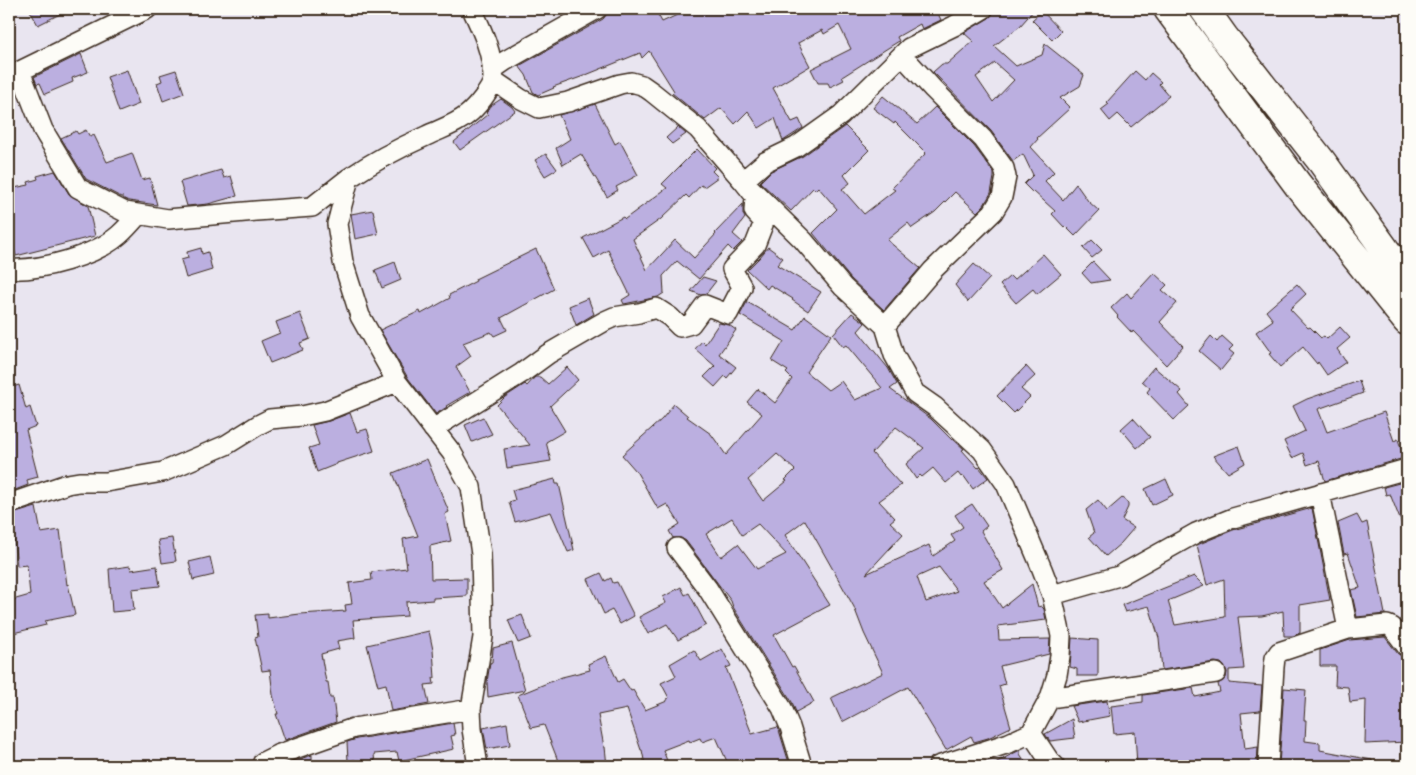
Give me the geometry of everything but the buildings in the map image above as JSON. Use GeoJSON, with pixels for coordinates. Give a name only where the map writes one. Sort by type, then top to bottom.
{"type":"FeatureCollection","features":[{"type":"Feature","properties":{"kind":"highway"},"geometry":{"type":"LineString","coordinates":[[1168,9],[1298,185],[1407,321]]}},
{"type":"Feature","properties":{"kind":"highway"},"geometry":{"type":"LineString","coordinates":[[1204,9],[1322,162],[1407,280]]}},
{"type":"Feature","properties":{"kind":"street"},"geometry":{"type":"LineString","coordinates":[[148,9],[20,71],[43,130],[78,188],[125,212],[168,219],[312,208],[349,178],[385,156],[467,116],[479,102],[492,75],[505,61],[597,9]]}},
{"type":"Feature","properties":{"kind":"street"},"geometry":{"type":"LineString","coordinates":[[433,429],[522,373],[548,354],[614,317],[656,308],[670,317],[680,327],[691,324],[704,305],[728,314],[742,287],[732,268],[755,245],[764,222],[754,211],[755,196],[698,129],[642,85],[631,82],[620,84],[568,102],[539,108],[521,99],[492,75],[491,58],[472,9]]}},
{"type":"Feature","properties":{"kind":"street"},"geometry":{"type":"LineString","coordinates":[[743,181],[765,162],[796,147],[829,124],[909,48],[984,9]]}},
{"type":"Feature","properties":{"kind":"street"},"geometry":{"type":"LineString","coordinates":[[885,326],[933,270],[993,212],[1002,196],[1006,177],[1004,168],[983,140],[902,55]]}},
{"type":"Feature","properties":{"kind":"street"},"geometry":{"type":"LineString","coordinates":[[349,178],[336,224],[343,262],[360,316],[397,382],[461,468],[470,487],[481,554],[483,637],[471,709],[478,766]]}},
{"type":"Feature","properties":{"kind":"street"},"geometry":{"type":"LineString","coordinates":[[743,181],[803,240],[843,287],[885,326],[894,355],[915,393],[935,406],[982,450],[1006,484],[1052,595],[1061,636],[1060,656],[1050,698],[1031,733],[1009,743],[938,766]]}},
{"type":"Feature","properties":{"kind":"street"},"geometry":{"type":"LineString","coordinates":[[312,208],[336,224]]}},
{"type":"Feature","properties":{"kind":"street"},"geometry":{"type":"LineString","coordinates":[[9,269],[32,269],[50,266],[102,247],[119,235],[138,215]]}},
{"type":"Feature","properties":{"kind":"street"},"geometry":{"type":"LineString","coordinates":[[9,504],[67,484],[106,482],[163,472],[226,445],[270,419],[302,416],[325,411],[397,382]]}},
{"type":"Feature","properties":{"kind":"street"},"geometry":{"type":"LineString","coordinates":[[1052,595],[1119,576],[1196,533],[1233,518],[1407,469]]}},
{"type":"Feature","properties":{"kind":"street"},"geometry":{"type":"LineString","coordinates":[[1320,493],[1348,629]]}},
{"type":"Feature","properties":{"kind":"street"},"geometry":{"type":"LineString","coordinates":[[677,548],[708,589],[782,708],[802,766]]}},
{"type":"Feature","properties":{"kind":"street"},"geometry":{"type":"LineString","coordinates":[[1268,766],[1274,667],[1275,658],[1279,652],[1348,629],[1387,625],[1392,627],[1407,647]]}},
{"type":"Feature","properties":{"kind":"street"},"geometry":{"type":"LineString","coordinates":[[1050,698],[1216,673]]}},
{"type":"Feature","properties":{"kind":"street"},"geometry":{"type":"LineString","coordinates":[[264,762],[276,755],[354,728],[471,709]]}},
{"type":"Feature","properties":{"kind":"street"},"geometry":{"type":"LineString","coordinates":[[1031,733],[1048,760],[1055,766]]}}]}
